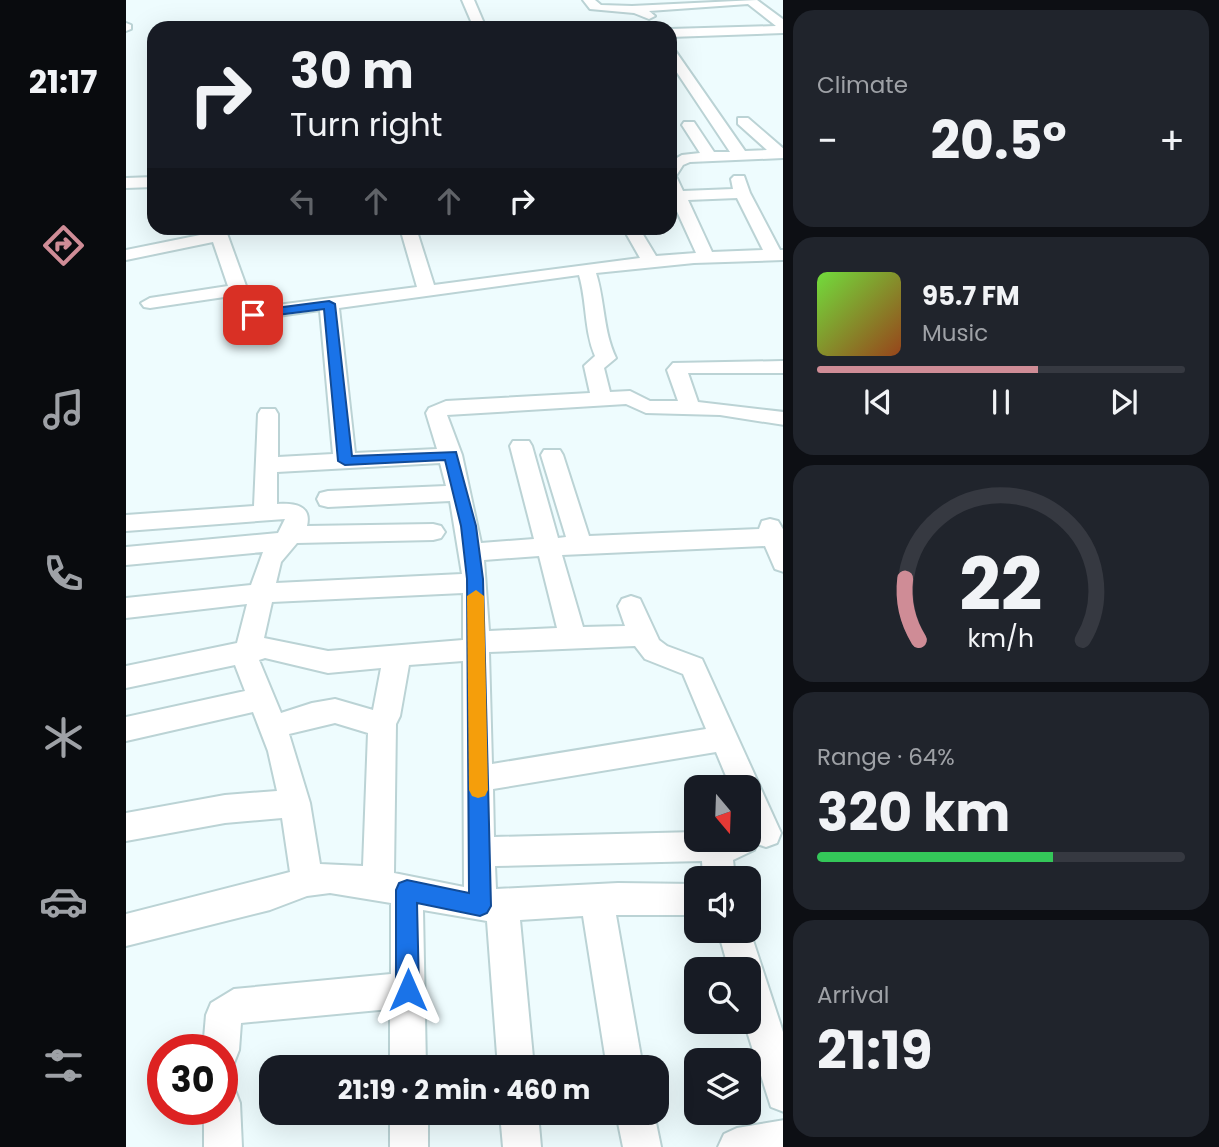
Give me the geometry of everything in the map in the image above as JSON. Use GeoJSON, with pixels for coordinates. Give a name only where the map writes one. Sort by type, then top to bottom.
{"type":"FeatureCollection","features":[{"type":"Feature","properties":{"kind":"street"},"geometry":{"type":"LineString","coordinates":[[468,0],[477,21]]}},
{"type":"Feature","properties":{"kind":"street"},"geometry":{"type":"LineString","coordinates":[[589,0],[594,7],[602,9],[750,1],[783,28]]}},
{"type":"Feature","properties":{"kind":"street"},"geometry":{"type":"LineString","coordinates":[[635,9],[655,21]]}},
{"type":"Feature","properties":{"kind":"street"},"geometry":{"type":"LineString","coordinates":[[653,19],[713,16]]}},
{"type":"Feature","properties":{"kind":"street"},"geometry":{"type":"LineString","coordinates":[[677,32],[783,28]]}},
{"type":"Feature","properties":{"kind":"street"},"geometry":{"type":"LineString","coordinates":[[677,62],[740,155]]}},
{"type":"Feature","properties":{"kind":"street"},"geometry":{"type":"LineString","coordinates":[[743,121],[781,154]]}},
{"type":"Feature","properties":{"kind":"street"},"geometry":{"type":"LineString","coordinates":[[689,125],[709,157]]}},
{"type":"Feature","properties":{"kind":"street"},"geometry":{"type":"LineString","coordinates":[[677,164],[680,160],[709,157],[781,154]]}},
{"type":"Feature","properties":{"kind":"street"},"geometry":{"type":"LineString","coordinates":[[126,183],[147,182]]}},
{"type":"Feature","properties":{"kind":"street"},"geometry":{"type":"LineString","coordinates":[[220,235],[244,308],[253,315],[586,270],[707,258],[778,255],[740,186],[678,196],[707,258]]}},
{"type":"Feature","properties":{"kind":"street"},"geometry":{"type":"LineString","coordinates":[[126,256],[207,235]]}},
{"type":"Feature","properties":{"kind":"street"},"geometry":{"type":"LineString","coordinates":[[410,235],[427,291]]}},
{"type":"Feature","properties":{"kind":"street"},"geometry":{"type":"LineString","coordinates":[[635,235],[652,263]]}},
{"type":"Feature","properties":{"kind":"street"},"geometry":{"type":"LineString","coordinates":[[586,270],[594,295],[597,339],[606,358],[594,366],[601,399]]}},
{"type":"Feature","properties":{"kind":"street"},"geometry":{"type":"LineString","coordinates":[[150,303],[239,290]]}},
{"type":"Feature","properties":{"kind":"street"},"geometry":{"type":"LineString","coordinates":[[329,304],[345,461]]}},
{"type":"Feature","properties":{"kind":"street"},"geometry":{"type":"LineString","coordinates":[[691,408],[677,370],[680,367],[783,367]]}},
{"type":"Feature","properties":{"kind":"street"},"geometry":{"type":"LineString","coordinates":[[514,1055],[491,905],[479,852],[475,583],[460,493],[436,413],[446,407],[629,397],[646,407],[742,411],[783,419]]}},
{"type":"Feature","properties":{"kind":"street"},"geometry":{"type":"LineString","coordinates":[[265,512],[268,414]]}},
{"type":"Feature","properties":{"kind":"street"},"geometry":{"type":"LineString","coordinates":[[521,446],[573,638]]}},
{"type":"Feature","properties":{"kind":"street"},"geometry":{"type":"LineString","coordinates":[[266,464],[451,456]]}},
{"type":"Feature","properties":{"kind":"street"},"geometry":{"type":"LineString","coordinates":[[551,456],[580,545]]}},
{"type":"Feature","properties":{"kind":"street"},"geometry":{"type":"LineString","coordinates":[[328,499],[460,493]]}},
{"type":"Feature","properties":{"kind":"street"},"geometry":{"type":"LineString","coordinates":[[126,523],[265,512],[294,512],[298,519],[289,538],[273,553],[260,593],[246,653],[247,666],[275,727],[295,803],[307,881]]}},
{"type":"Feature","properties":{"kind":"street"},"geometry":{"type":"LineString","coordinates":[[126,556],[289,538],[433,532]]}},
{"type":"Feature","properties":{"kind":"street"},"geometry":{"type":"LineString","coordinates":[[471,552],[772,532],[783,561]]}},
{"type":"Feature","properties":{"kind":"street"},"geometry":{"type":"LineString","coordinates":[[126,608],[260,593],[475,583]]}},
{"type":"Feature","properties":{"kind":"street"},"geometry":{"type":"LineString","coordinates":[[631,607],[652,651],[686,662],[692,667],[740,775]]}},
{"type":"Feature","properties":{"kind":"street"},"geometry":{"type":"LineString","coordinates":[[126,677],[265,648],[328,662],[476,646],[643,635]]}},
{"type":"Feature","properties":{"kind":"street"},"geometry":{"type":"LineString","coordinates":[[397,656],[383,720],[392,887],[408,990],[408,1055]]}},
{"type":"Feature","properties":{"kind":"street"},"geometry":{"type":"LineString","coordinates":[[126,729],[262,699]]}},
{"type":"Feature","properties":{"kind":"street"},"geometry":{"type":"LineString","coordinates":[[275,727],[334,711],[344,712],[366,722],[383,720]]}},
{"type":"Feature","properties":{"kind":"street"},"geometry":{"type":"LineString","coordinates":[[478,778],[526,773],[724,738]]}},
{"type":"Feature","properties":{"kind":"street"},"geometry":{"type":"LineString","coordinates":[[126,827],[225,808],[295,803]]}},
{"type":"Feature","properties":{"kind":"street"},"geometry":{"type":"LineString","coordinates":[[479,852],[684,842]]}},
{"type":"Feature","properties":{"kind":"street"},"geometry":{"type":"LineString","coordinates":[[126,930],[270,894],[307,881],[330,878],[491,905],[684,899]]}},
{"type":"Feature","properties":{"kind":"street"},"geometry":{"type":"LineString","coordinates":[[597,900],[623,1055]]}},
{"type":"Feature","properties":{"kind":"street"},"geometry":{"type":"LineString","coordinates":[[222,1034],[223,1015],[234,1006],[408,990]]}},
{"type":"Feature","properties":{"kind":"street"},"geometry":{"type":"LineString","coordinates":[[761,1021],[783,1094]]}},
{"type":"Feature","properties":{"kind":"street"},"geometry":{"type":"LineString","coordinates":[[222,1125],[223,1147]]}},
{"type":"Feature","properties":{"kind":"street"},"geometry":{"type":"LineString","coordinates":[[409,1125],[409,1147]]}},
{"type":"Feature","properties":{"kind":"street"},"geometry":{"type":"LineString","coordinates":[[520,1125],[522,1147]]}},
{"type":"Feature","properties":{"kind":"street"},"geometry":{"type":"LineString","coordinates":[[637,1125],[642,1147]]}},
{"type":"Feature","properties":{"kind":"street"},"geometry":{"type":"LineString","coordinates":[[737,1147],[783,1139]]}},
{"type":"Feature","properties":{"kind":"slow traffic"},"geometry":{"type":"LineString","coordinates":[[476,596],[478,790]]}},
{"type":"Feature","properties":{"kind":"route"},"geometry":{"type":"LineString","coordinates":[[253,315],[329,304],[345,461],[451,456],[468,526],[475,579],[480,906],[407,890],[408,990]]}}]}
